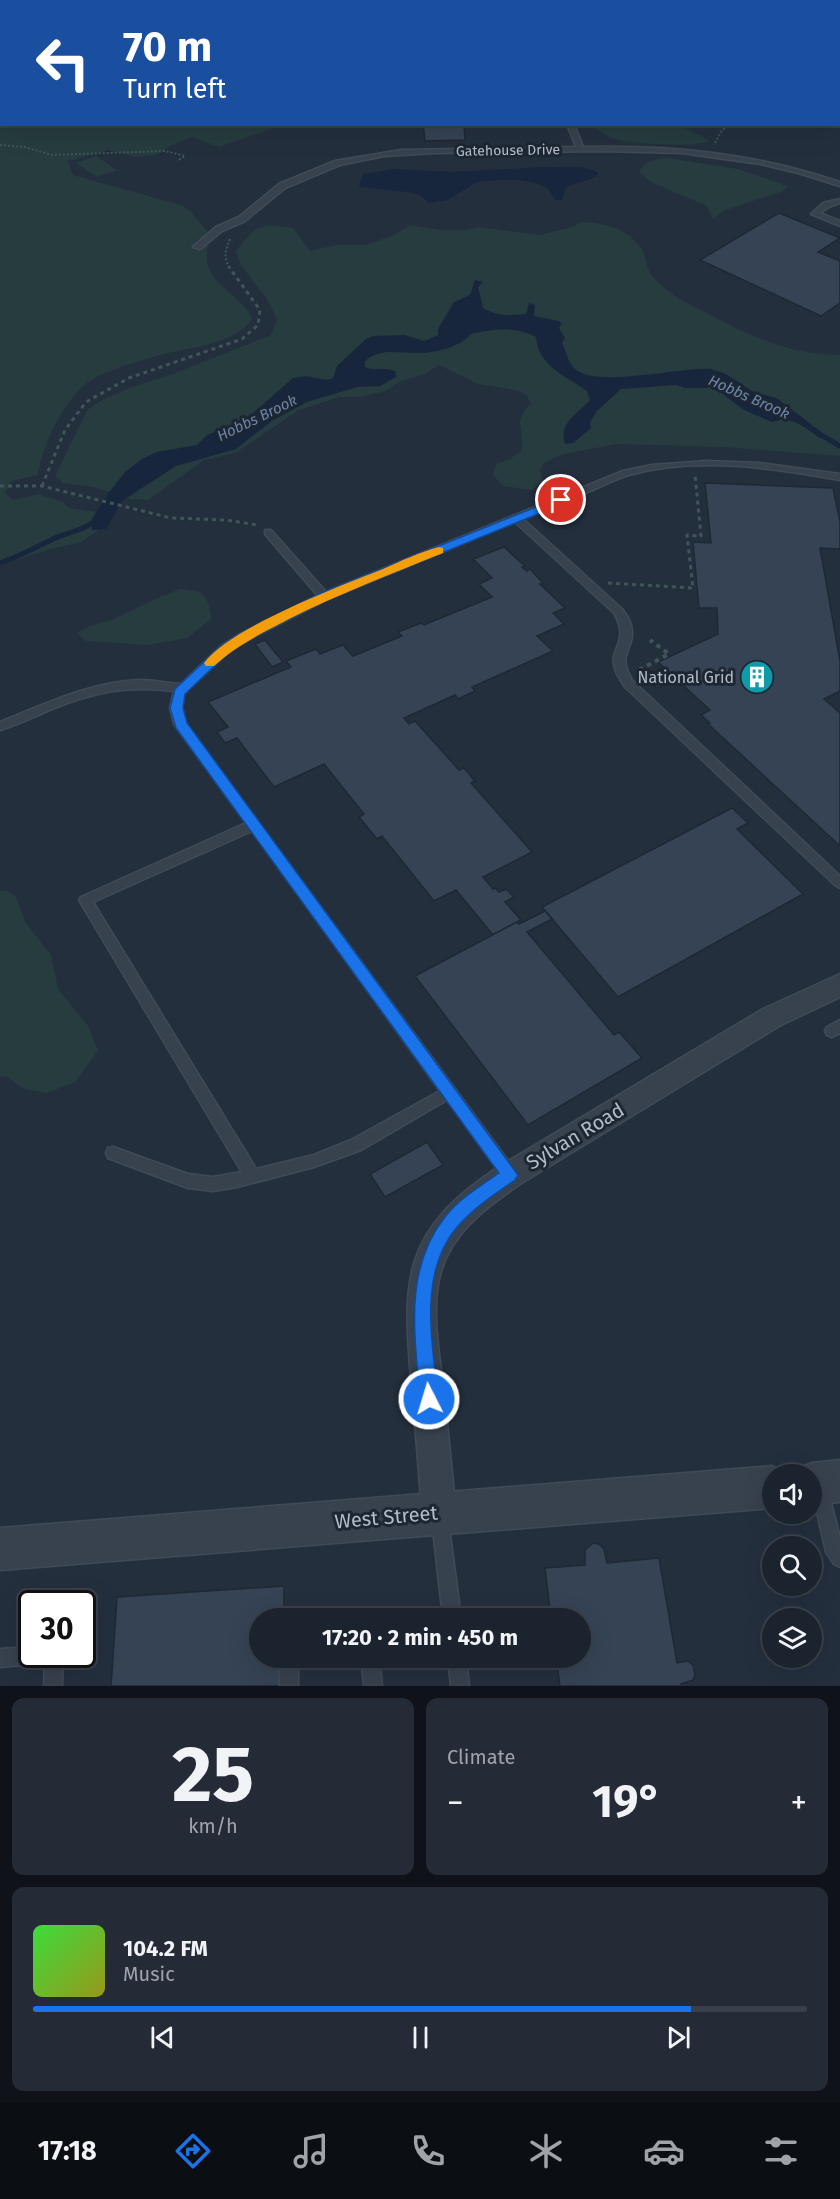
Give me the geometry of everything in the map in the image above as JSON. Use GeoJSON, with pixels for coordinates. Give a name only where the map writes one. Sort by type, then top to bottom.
{"type":"FeatureCollection","features":[{"type":"Feature","properties":{"kind":"street","name":"Sylvan Road"},"geometry":{"type":"LineString","coordinates":[[439,1513],[423,1331],[422,1290],[431,1256],[451,1222],[477,1197],[510,1175],[772,1017],[840,985]]}},
{"type":"Feature","properties":{"kind":"street","name":"West Street"},"geometry":{"type":"LineString","coordinates":[[0,1549],[762,1488]]}},
{"type":"Feature","properties":{"kind":"lane"},"geometry":{"type":"LineString","coordinates":[[571,126],[580,148]]}},
{"type":"Feature","properties":{"kind":"lane","name":"Gatehouse Drive"},"geometry":{"type":"LineString","coordinates":[[197,247],[209,235],[242,219],[282,186],[320,169],[366,156],[406,152],[662,148],[728,155],[798,170],[840,184]]}},
{"type":"Feature","properties":{"kind":"lane"},"geometry":{"type":"LineString","coordinates":[[840,190],[838,194],[840,201],[826,205],[815,214],[840,224]]}},
{"type":"Feature","properties":{"kind":"lane"},"geometry":{"type":"LineString","coordinates":[[510,1175],[180,724],[176,708],[179,692],[225,649],[324,597],[626,473],[652,466],[694,464],[773,467],[840,477]]}},
{"type":"Feature","properties":{"kind":"lane"},"geometry":{"type":"LineString","coordinates":[[518,519],[618,611],[626,625],[626,641],[619,657],[620,669],[628,683],[840,883]]}},
{"type":"Feature","properties":{"kind":"lane"},"geometry":{"type":"LineString","coordinates":[[268,532],[324,597]]}},
{"type":"Feature","properties":{"kind":"lane"},"geometry":{"type":"LineString","coordinates":[[0,726],[83,693],[105,687],[138,684],[184,688]]}},
{"type":"Feature","properties":{"kind":"lane"},"geometry":{"type":"LineString","coordinates":[[252,1176],[85,900],[254,825]]}},
{"type":"Feature","properties":{"kind":"lane"},"geometry":{"type":"LineString","coordinates":[[113,1153],[188,1181],[213,1184],[314,1161],[356,1144],[450,1092]]}},
{"type":"Feature","properties":{"kind":"lane"},"geometry":{"type":"LineString","coordinates":[[823,1483],[835,1552],[840,1558]]}},
{"type":"Feature","properties":{"kind":"lane"},"geometry":{"type":"LineString","coordinates":[[439,1513],[451,1608]]}},
{"type":"Feature","properties":{"kind":"lane"},"geometry":{"type":"LineString","coordinates":[[0,1658],[18,1657]]}},
{"type":"Feature","properties":{"kind":"lane"},"geometry":{"type":"LineString","coordinates":[[52,1668],[53,1686]]}},
{"type":"Feature","properties":{"kind":"lane"},"geometry":{"type":"LineString","coordinates":[[289,1668],[289,1686]]}},
{"type":"Feature","properties":{"kind":"lane"},"geometry":{"type":"LineString","coordinates":[[371,1668],[373,1686]]}},
{"type":"Feature","properties":{"kind":"lane"},"geometry":{"type":"LineString","coordinates":[[458,1668],[460,1686]]}},
{"type":"Feature","properties":{"kind":"path"},"geometry":{"type":"LineString","coordinates":[[712,149],[720,133],[728,126]]}},
{"type":"Feature","properties":{"kind":"path"},"geometry":{"type":"LineString","coordinates":[[0,145],[24,147],[52,155],[165,151],[185,156],[177,161]]}},
{"type":"Feature","properties":{"kind":"path"},"geometry":{"type":"LineString","coordinates":[[42,486],[75,412],[87,401],[118,384],[236,343],[257,327],[261,318],[260,310],[225,261],[225,251],[233,229],[230,225]]}},
{"type":"Feature","properties":{"kind":"path"},"geometry":{"type":"LineString","coordinates":[[586,582],[693,588],[687,536],[701,536],[694,464]]}},
{"type":"Feature","properties":{"kind":"path"},"geometry":{"type":"LineString","coordinates":[[0,486],[42,486],[171,518],[244,522],[268,532]]}},
{"type":"Feature","properties":{"kind":"path"},"geometry":{"type":"LineString","coordinates":[[641,678],[636,671],[669,654],[650,640]]}},
{"type":"Feature","properties":{"kind":"green space"},"geometry":{"type":"Polygon","coordinates":[[[0,126],[280,126],[219,147],[192,137],[156,155],[134,157],[109,150],[68,161],[73,175],[181,205],[190,211],[208,232],[207,261],[212,273],[223,287],[243,305],[252,319],[245,327],[226,338],[116,369],[95,378],[78,391],[55,425],[44,451],[38,475],[11,481],[5,493],[13,500],[38,494],[63,502],[69,508],[96,512],[92,519],[93,530],[99,530],[79,543],[54,548],[0,565],[0,126]]]}},
{"type":"Feature","properties":{"kind":"green space"},"geometry":{"type":"Polygon","coordinates":[[[593,126],[682,126],[710,141],[677,145],[631,142],[611,138],[593,126]]]}},
{"type":"Feature","properties":{"kind":"green space"},"geometry":{"type":"Polygon","coordinates":[[[96,156],[117,170],[97,177],[76,163],[96,156]]]}},
{"type":"Feature","properties":{"kind":"green space"},"geometry":{"type":"Polygon","coordinates":[[[668,158],[738,169],[787,186],[783,191],[723,211],[713,219],[707,206],[651,182],[639,172],[648,163],[668,158]]]}},
{"type":"Feature","properties":{"kind":"green space"},"geometry":{"type":"Polygon","coordinates":[[[581,222],[605,225],[627,234],[641,248],[649,271],[655,279],[688,304],[771,343],[804,352],[840,355],[840,456],[723,447],[616,444],[560,455],[545,462],[540,470],[543,480],[532,490],[503,486],[493,475],[496,464],[510,459],[521,451],[520,421],[531,403],[526,395],[516,390],[478,384],[439,365],[423,375],[401,381],[385,391],[361,397],[339,397],[299,410],[235,453],[204,460],[148,500],[131,499],[93,487],[63,483],[55,476],[87,410],[102,400],[271,335],[277,319],[267,299],[240,264],[236,251],[254,231],[260,228],[273,225],[293,228],[310,251],[336,245],[366,245],[394,235],[410,225],[440,230],[465,230],[479,227],[540,235],[572,227],[581,222]]]}},
{"type":"Feature","properties":{"kind":"green space"},"geometry":{"type":"Polygon","coordinates":[[[180,589],[200,593],[207,600],[210,611],[211,619],[187,638],[147,645],[86,641],[77,633],[88,627],[115,619],[180,589]]]}},
{"type":"Feature","properties":{"kind":"green space"},"geometry":{"type":"Polygon","coordinates":[[[0,890],[8,891],[16,897],[25,922],[51,955],[58,989],[88,1026],[98,1051],[75,1082],[47,1093],[24,1089],[6,1076],[0,1077],[0,890]]]}},
{"type":"Feature","properties":{"kind":"water"},"geometry":{"type":"Polygon","coordinates":[[[543,167],[588,168],[599,174],[565,189],[562,200],[556,200],[548,189],[536,183],[519,180],[477,182],[447,200],[429,203],[420,195],[408,192],[359,187],[363,174],[394,169],[453,172],[543,167]]]}},
{"type":"Feature","properties":{"kind":"water"},"geometry":{"type":"Polygon","coordinates":[[[475,280],[483,282],[478,287],[483,308],[488,311],[504,315],[526,314],[529,303],[535,305],[534,316],[559,321],[562,324],[559,328],[565,338],[562,343],[569,360],[574,368],[584,374],[618,377],[711,369],[726,374],[752,391],[778,399],[825,435],[820,438],[792,421],[772,422],[744,410],[715,388],[685,388],[676,385],[621,389],[597,411],[590,422],[591,428],[573,443],[565,444],[564,430],[571,419],[590,400],[587,391],[547,363],[538,347],[536,337],[512,330],[488,331],[471,334],[455,345],[433,352],[391,352],[371,357],[365,361],[365,367],[392,370],[396,372],[396,377],[380,386],[357,387],[307,402],[273,420],[236,449],[176,466],[122,501],[106,529],[92,530],[92,519],[108,494],[125,472],[142,459],[157,452],[197,445],[207,435],[231,426],[253,413],[293,378],[306,376],[327,380],[333,378],[337,366],[366,339],[373,336],[405,335],[424,341],[438,335],[438,329],[454,302],[470,295],[475,280]]]}},
{"type":"Feature","properties":{"kind":"building"},"geometry":{"type":"Polygon","coordinates":[[[423,126],[464,126],[465,140],[425,141],[423,126]]]}},
{"type":"Feature","properties":{"kind":"building"},"geometry":{"type":"Polygon","coordinates":[[[779,213],[840,238],[818,252],[840,261],[840,303],[821,316],[700,260],[779,213]]]}},
{"type":"Feature","properties":{"kind":"building","name":"National Grid"},"geometry":{"type":"Polygon","coordinates":[[[705,483],[833,488],[840,522],[840,549],[820,548],[840,661],[840,691],[824,699],[840,713],[840,846],[708,724],[710,723],[701,715],[710,710],[658,662],[718,634],[717,608],[699,608],[693,542],[711,543],[705,483]]]}},
{"type":"Feature","properties":{"kind":"building"},"geometry":{"type":"Polygon","coordinates":[[[504,547],[525,566],[522,567],[527,571],[530,569],[543,583],[540,584],[565,608],[553,613],[564,624],[537,636],[553,651],[472,687],[475,691],[458,699],[455,695],[404,718],[409,724],[415,721],[459,770],[464,768],[475,781],[471,783],[532,852],[483,877],[493,889],[499,892],[506,889],[514,897],[505,902],[521,920],[493,935],[456,890],[434,901],[382,836],[377,839],[359,817],[364,814],[324,764],[274,787],[237,738],[225,743],[217,732],[228,727],[208,702],[291,667],[286,661],[316,649],[320,654],[343,645],[353,656],[402,636],[398,632],[421,623],[424,625],[492,597],[479,584],[492,578],[473,559],[504,547]]]}},
{"type":"Feature","properties":{"kind":"building"},"geometry":{"type":"Polygon","coordinates":[[[265,640],[283,662],[272,667],[255,644],[265,640]]]}},
{"type":"Feature","properties":{"kind":"building"},"geometry":{"type":"Polygon","coordinates":[[[648,669],[665,684],[657,688],[640,673],[648,669]]]}},
{"type":"Feature","properties":{"kind":"building"},"geometry":{"type":"Polygon","coordinates":[[[732,808],[748,823],[737,829],[803,894],[618,997],[542,907],[732,808]]]}},
{"type":"Feature","properties":{"kind":"building"},"geometry":{"type":"Polygon","coordinates":[[[545,911],[552,919],[527,932],[614,1035],[619,1032],[642,1058],[528,1125],[415,976],[517,922],[519,924],[545,911]]]}},
{"type":"Feature","properties":{"kind":"building"},"geometry":{"type":"Polygon","coordinates":[[[427,1142],[443,1165],[385,1197],[370,1174],[427,1142]]]}},
{"type":"Feature","properties":{"kind":"building"},"geometry":{"type":"Polygon","coordinates":[[[593,1543],[599,1544],[604,1549],[607,1563],[659,1558],[677,1663],[688,1661],[693,1665],[695,1675],[693,1680],[681,1684],[682,1686],[560,1686],[557,1668],[591,1668],[591,1608],[550,1608],[545,1568],[585,1565],[585,1550],[593,1543]]]}},
{"type":"Feature","properties":{"kind":"building"},"geometry":{"type":"Polygon","coordinates":[[[284,1586],[284,1608],[249,1608],[249,1668],[284,1668],[284,1686],[111,1686],[117,1597],[284,1586]]]}},
{"type":"Feature","properties":{"kind":"waterway","name":"Hobbs Brook"},"geometry":{"type":"LineString","coordinates":[[816,432],[840,446]]}},
{"type":"Feature","properties":{"kind":"waterway","name":"Hobbs Brook"},"geometry":{"type":"LineString","coordinates":[[0,563],[87,526],[98,519]]}},
{"type":"Feature","properties":{"kind":"slow traffic"},"geometry":{"type":"LineString","coordinates":[[210,663],[225,649],[244,637],[324,597],[439,550]]}},
{"type":"Feature","properties":{"kind":"place","name":"National Grid"},"geometry":{"type":"Point","coordinates":[757,677]}},
{"type":"Feature","properties":{"kind":"route"},"geometry":{"type":"LineString","coordinates":[[429,1399],[422,1290],[431,1256],[451,1222],[477,1197],[510,1175],[180,724],[176,708],[179,692],[225,649],[244,637],[324,597],[561,500]]}}]}
